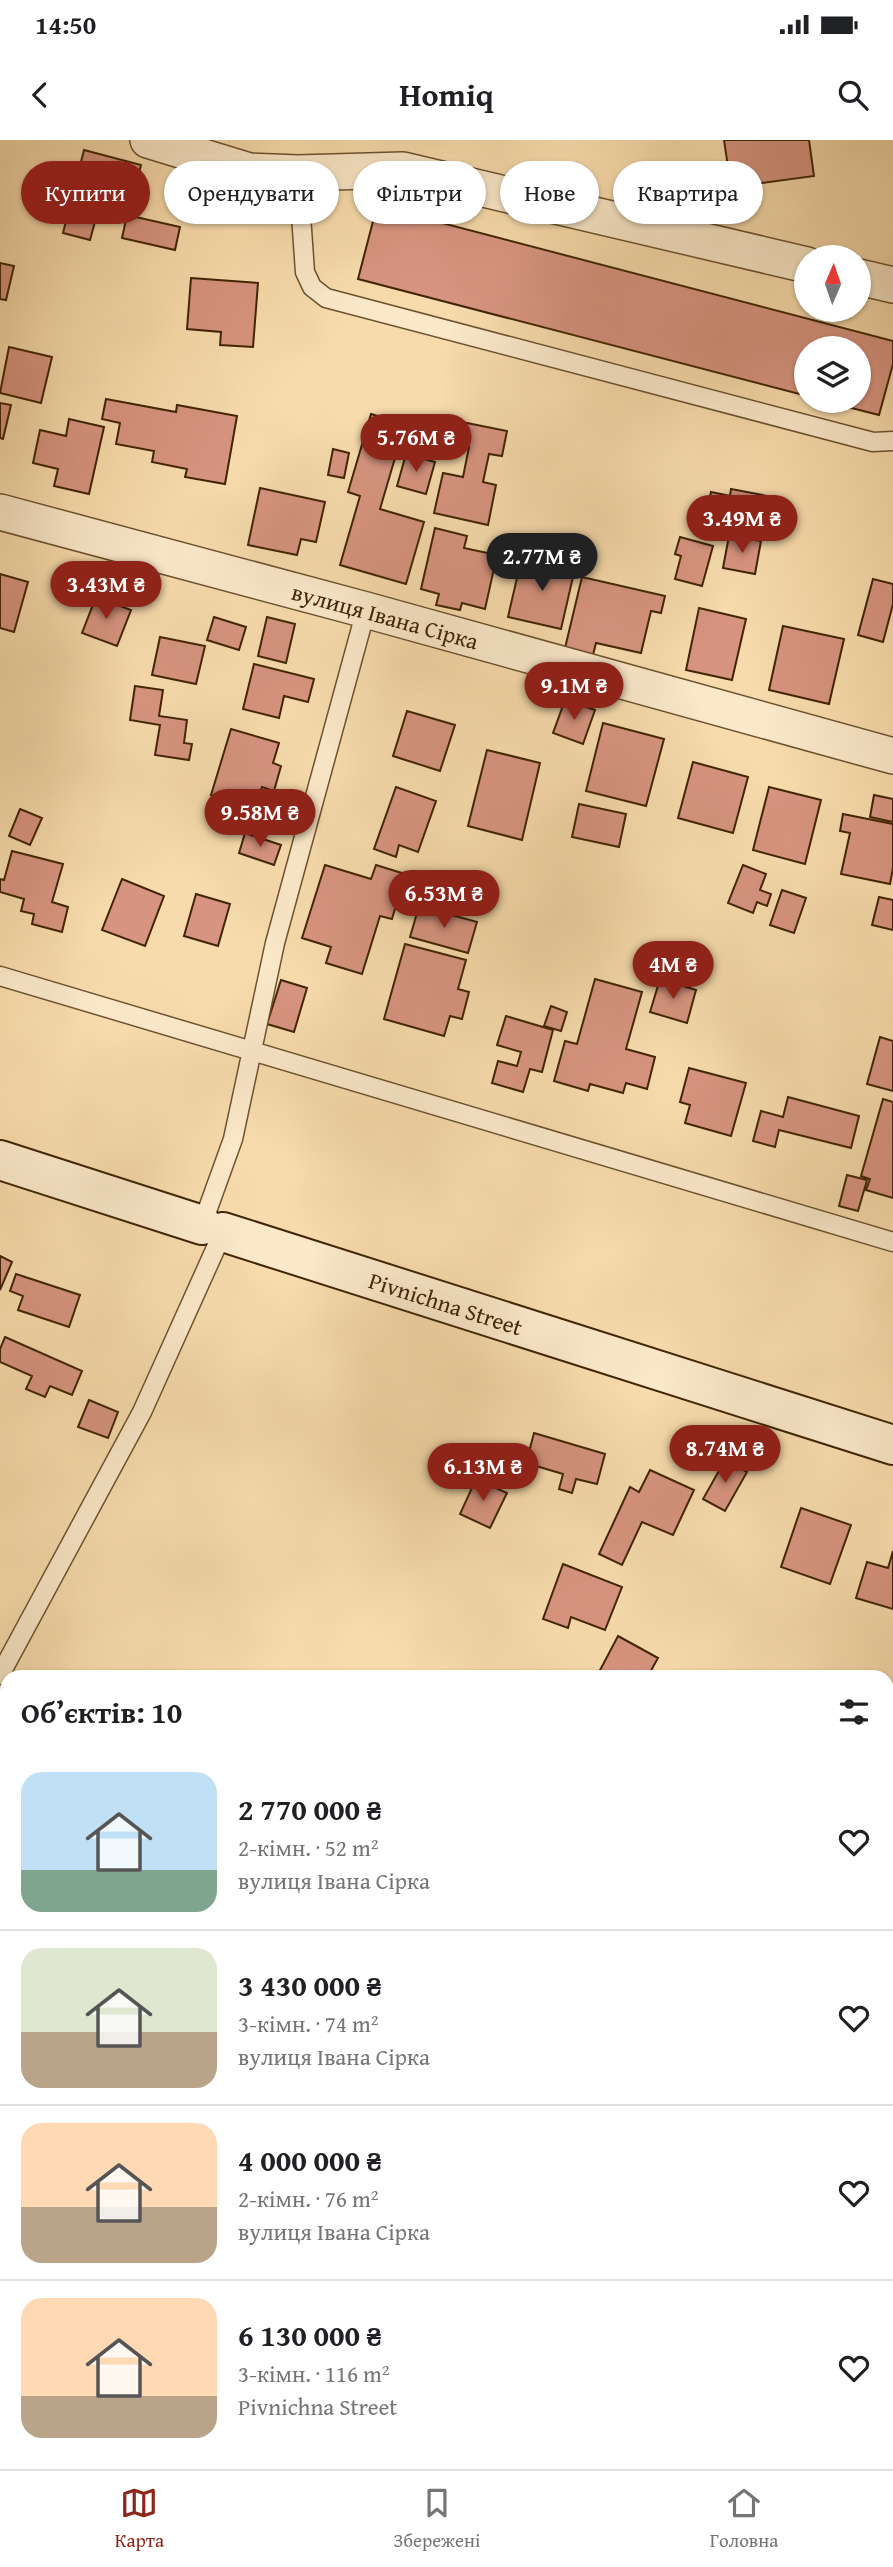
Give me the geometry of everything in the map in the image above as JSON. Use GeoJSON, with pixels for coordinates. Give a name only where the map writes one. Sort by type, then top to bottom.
{"type":"FeatureCollection","features":[{"type":"Feature","properties":{"kind":"street"},"geometry":{"type":"LineString","coordinates":[[148,140],[216,161]]}},
{"type":"Feature","properties":{"kind":"street"},"geometry":{"type":"LineString","coordinates":[[339,172],[403,170],[794,262]]}},
{"type":"Feature","properties":{"kind":"street"},"geometry":{"type":"LineString","coordinates":[[872,280],[893,285]]}},
{"type":"Feature","properties":{"kind":"street","name":"вулиця Івана Сірка"},"geometry":{"type":"LineString","coordinates":[[0,512],[893,756]]}},
{"type":"Feature","properties":{"kind":"street","name":"Pivnichna Street"},"geometry":{"type":"LineString","coordinates":[[0,1160],[893,1445]]}},
{"type":"Feature","properties":{"kind":"lane"},"geometry":{"type":"LineString","coordinates":[[302,224],[305,272],[312,287],[326,298],[873,442],[893,441]]}},
{"type":"Feature","properties":{"kind":"lane"},"geometry":{"type":"LineString","coordinates":[[3,1670],[142,1412],[213,1229],[275,943],[366,610]]}},
{"type":"Feature","properties":{"kind":"lane"},"geometry":{"type":"LineString","coordinates":[[0,976],[893,1242]]}},
{"type":"Feature","properties":{"kind":"building"},"geometry":{"type":"Polygon","coordinates":[[[724,140],[809,140],[814,176],[763,183],[763,161],[727,161],[724,140]]]}},
{"type":"Feature","properties":{"kind":"building"},"geometry":{"type":"Polygon","coordinates":[[[84,150],[126,161],[81,161],[84,150]]]}},
{"type":"Feature","properties":{"kind":"building"},"geometry":{"type":"Polygon","coordinates":[[[150,220],[180,227],[175,250],[122,238],[125,224],[150,224],[150,220]]]}},
{"type":"Feature","properties":{"kind":"building"},"geometry":{"type":"Polygon","coordinates":[[[65,224],[94,224],[90,240],[63,233],[65,224]]]}},
{"type":"Feature","properties":{"kind":"building"},"geometry":{"type":"Polygon","coordinates":[[[372,224],[446,224],[794,315],[794,322],[820,322],[893,341],[893,364],[879,415],[871,413],[871,336],[794,336],[794,393],[358,279],[372,224]]]}},
{"type":"Feature","properties":{"kind":"building"},"geometry":{"type":"Polygon","coordinates":[[[0,263],[14,266],[6,300],[0,299],[0,263]]]}},
{"type":"Feature","properties":{"kind":"building"},"geometry":{"type":"Polygon","coordinates":[[[191,278],[258,283],[253,347],[220,345],[221,332],[187,329],[191,278]]]}},
{"type":"Feature","properties":{"kind":"building"},"geometry":{"type":"Polygon","coordinates":[[[9,347],[52,357],[41,403],[0,393],[9,347]]]}},
{"type":"Feature","properties":{"kind":"building"},"geometry":{"type":"Polygon","coordinates":[[[106,399],[176,412],[177,405],[237,416],[225,484],[185,477],[187,469],[152,462],[154,451],[116,444],[120,423],[102,419],[106,399]]]}},
{"type":"Feature","properties":{"kind":"building"},"geometry":{"type":"Polygon","coordinates":[[[0,403],[11,405],[3,439],[0,438],[0,403]]]}},
{"type":"Feature","properties":{"kind":"building"},"geometry":{"type":"Polygon","coordinates":[[[371,414],[405,424],[380,509],[424,522],[406,584],[340,565],[360,496],[348,492],[371,414]]]}},
{"type":"Feature","properties":{"kind":"building"},"geometry":{"type":"Polygon","coordinates":[[[69,419],[104,427],[89,494],[54,486],[58,469],[33,463],[40,430],[66,436],[69,419]]]}},
{"type":"Feature","properties":{"kind":"building"},"geometry":{"type":"Polygon","coordinates":[[[462,422],[507,431],[502,456],[489,454],[483,482],[496,485],[488,525],[434,513],[443,473],[463,477],[469,447],[457,445],[462,422]]]}},
{"type":"Feature","properties":{"kind":"building"},"geometry":{"type":"Polygon","coordinates":[[[333,449],[349,453],[344,478],[328,475],[333,449]]]}},
{"type":"Feature","properties":{"kind":"building"},"geometry":{"type":"Polygon","coordinates":[[[406,454],[435,462],[426,494],[397,486],[406,454]]]}},
{"type":"Feature","properties":{"kind":"building"},"geometry":{"type":"Polygon","coordinates":[[[260,488],[325,502],[316,542],[301,539],[297,555],[248,545],[260,488]]]}},
{"type":"Feature","properties":{"kind":"building"},"geometry":{"type":"Polygon","coordinates":[[[731,489],[778,498],[775,518],[726,508],[722,528],[704,525],[711,492],[730,496],[731,489]]]}},
{"type":"Feature","properties":{"kind":"building"},"geometry":{"type":"Polygon","coordinates":[[[435,528],[467,536],[464,548],[497,555],[485,609],[462,603],[460,610],[436,605],[439,594],[421,589],[435,528]]]}},
{"type":"Feature","properties":{"kind":"building"},"geometry":{"type":"Polygon","coordinates":[[[729,536],[761,541],[755,574],[723,568],[729,536]]]}},
{"type":"Feature","properties":{"kind":"building"},"geometry":{"type":"Polygon","coordinates":[[[680,537],[713,546],[702,586],[675,579],[681,556],[675,554],[680,537]]]}},
{"type":"Feature","properties":{"kind":"building"},"geometry":{"type":"Polygon","coordinates":[[[522,556],[575,568],[561,629],[508,617],[522,556]]]}},
{"type":"Feature","properties":{"kind":"building"},"geometry":{"type":"Polygon","coordinates":[[[0,574],[28,582],[14,632],[0,628],[0,574]]]}},
{"type":"Feature","properties":{"kind":"building"},"geometry":{"type":"Polygon","coordinates":[[[582,577],[665,596],[661,613],[651,611],[641,653],[596,643],[593,655],[565,648],[582,577]]]}},
{"type":"Feature","properties":{"kind":"building"},"geometry":{"type":"Polygon","coordinates":[[[873,579],[893,584],[893,604],[883,642],[858,635],[873,579]]]}},
{"type":"Feature","properties":{"kind":"building"},"geometry":{"type":"Polygon","coordinates":[[[96,597],[131,610],[117,646],[82,633],[96,597]]]}},
{"type":"Feature","properties":{"kind":"building"},"geometry":{"type":"Polygon","coordinates":[[[699,608],[746,619],[732,680],[686,670],[699,608]]]}},
{"type":"Feature","properties":{"kind":"building"},"geometry":{"type":"Polygon","coordinates":[[[214,617],[246,627],[239,650],[207,640],[214,617]]]}},
{"type":"Feature","properties":{"kind":"building"},"geometry":{"type":"Polygon","coordinates":[[[267,617],[295,624],[286,663],[258,656],[267,617]]]}},
{"type":"Feature","properties":{"kind":"building"},"geometry":{"type":"Polygon","coordinates":[[[783,626],[844,639],[829,704],[769,690],[783,626]]]}},
{"type":"Feature","properties":{"kind":"building"},"geometry":{"type":"Polygon","coordinates":[[[160,637],[205,646],[196,684],[152,675],[160,637]]]}},
{"type":"Feature","properties":{"kind":"building"},"geometry":{"type":"Polygon","coordinates":[[[254,664],[314,679],[308,702],[284,696],[279,718],[243,709],[254,664]]]}},
{"type":"Feature","properties":{"kind":"building"},"geometry":{"type":"Polygon","coordinates":[[[135,686],[163,690],[159,716],[187,720],[184,743],[192,744],[189,760],[155,755],[160,725],[130,720],[135,686]]]}},
{"type":"Feature","properties":{"kind":"building"},"geometry":{"type":"Polygon","coordinates":[[[565,700],[595,710],[583,744],[553,733],[565,700]]]}},
{"type":"Feature","properties":{"kind":"building"},"geometry":{"type":"Polygon","coordinates":[[[407,711],[455,725],[440,771],[393,756],[407,711]]]}},
{"type":"Feature","properties":{"kind":"building"},"geometry":{"type":"Polygon","coordinates":[[[603,723],[664,739],[646,806],[586,791],[603,723]]]}},
{"type":"Feature","properties":{"kind":"building"},"geometry":{"type":"Polygon","coordinates":[[[231,729],[279,743],[273,763],[281,766],[274,791],[262,787],[255,808],[211,795],[231,729]]]}},
{"type":"Feature","properties":{"kind":"building"},"geometry":{"type":"Polygon","coordinates":[[[487,750],[540,763],[522,840],[468,826],[487,750]]]}},
{"type":"Feature","properties":{"kind":"building"},"geometry":{"type":"Polygon","coordinates":[[[693,762],[748,777],[733,833],[678,818],[693,762]]]}},
{"type":"Feature","properties":{"kind":"building"},"geometry":{"type":"Polygon","coordinates":[[[396,787],[436,801],[418,852],[399,845],[396,857],[374,849],[396,787]]]}},
{"type":"Feature","properties":{"kind":"building"},"geometry":{"type":"Polygon","coordinates":[[[769,787],[821,800],[805,864],[753,850],[769,787]]]}},
{"type":"Feature","properties":{"kind":"building"},"geometry":{"type":"Polygon","coordinates":[[[874,795],[893,799],[893,822],[870,817],[874,795]]]}},
{"type":"Feature","properties":{"kind":"building"},"geometry":{"type":"Polygon","coordinates":[[[579,804],[626,814],[619,847],[572,837],[579,804]]]}},
{"type":"Feature","properties":{"kind":"building"},"geometry":{"type":"Polygon","coordinates":[[[20,809],[42,818],[30,845],[9,836],[20,809]]]}},
{"type":"Feature","properties":{"kind":"building"},"geometry":{"type":"Polygon","coordinates":[[[843,814],[893,824],[893,868],[890,884],[841,874],[850,833],[840,831],[843,814]]]}},
{"type":"Feature","properties":{"kind":"building"},"geometry":{"type":"Polygon","coordinates":[[[245,833],[281,845],[274,865],[239,853],[245,833]]]}},
{"type":"Feature","properties":{"kind":"building"},"geometry":{"type":"Polygon","coordinates":[[[12,851],[63,864],[52,902],[68,907],[62,932],[32,924],[34,914],[21,911],[24,899],[0,892],[0,879],[4,880],[12,851]]]}},
{"type":"Feature","properties":{"kind":"building"},"geometry":{"type":"Polygon","coordinates":[[[325,865],[371,879],[376,865],[405,874],[392,919],[380,916],[362,974],[326,963],[331,947],[302,938],[325,865]]]}},
{"type":"Feature","properties":{"kind":"building"},"geometry":{"type":"Polygon","coordinates":[[[743,865],[766,874],[760,890],[771,894],[767,906],[757,902],[753,913],[728,903],[743,865]]]}},
{"type":"Feature","properties":{"kind":"building"},"geometry":{"type":"Polygon","coordinates":[[[122,879],[164,896],[145,946],[102,930],[122,879]]]}},
{"type":"Feature","properties":{"kind":"building"},"geometry":{"type":"Polygon","coordinates":[[[782,890],[806,898],[794,933],[770,925],[782,890]]]}},
{"type":"Feature","properties":{"kind":"building"},"geometry":{"type":"Polygon","coordinates":[[[196,894],[230,904],[218,946],[184,936],[196,894]]]}},
{"type":"Feature","properties":{"kind":"building"},"geometry":{"type":"Polygon","coordinates":[[[879,897],[893,900],[893,930],[872,925],[879,897]]]}},
{"type":"Feature","properties":{"kind":"building"},"geometry":{"type":"Polygon","coordinates":[[[419,906],[477,922],[468,953],[410,937],[419,906]]]}},
{"type":"Feature","properties":{"kind":"building"},"geometry":{"type":"Polygon","coordinates":[[[405,944],[466,960],[458,989],[469,992],[462,1019],[450,1016],[444,1036],[384,1019],[405,944]]]}},
{"type":"Feature","properties":{"kind":"building"},"geometry":{"type":"Polygon","coordinates":[[[595,979],[642,992],[626,1049],[655,1057],[647,1089],[626,1083],[623,1093],[590,1084],[588,1091],[554,1081],[565,1041],[577,1044],[595,979]]]}},
{"type":"Feature","properties":{"kind":"building"},"geometry":{"type":"Polygon","coordinates":[[[660,979],[696,990],[687,1023],[650,1012],[660,979]]]}},
{"type":"Feature","properties":{"kind":"building"},"geometry":{"type":"Polygon","coordinates":[[[281,980],[307,988],[294,1032],[267,1024],[281,980]]]}},
{"type":"Feature","properties":{"kind":"building"},"geometry":{"type":"Polygon","coordinates":[[[551,1006],[567,1012],[561,1031],[544,1026],[551,1006]]]}},
{"type":"Feature","properties":{"kind":"building"},"geometry":{"type":"Polygon","coordinates":[[[506,1016],[553,1030],[542,1072],[530,1069],[523,1092],[492,1083],[498,1061],[517,1066],[521,1052],[497,1045],[506,1016]]]}},
{"type":"Feature","properties":{"kind":"building"},"geometry":{"type":"Polygon","coordinates":[[[880,1037],[893,1041],[893,1091],[867,1084],[880,1037]]]}},
{"type":"Feature","properties":{"kind":"building"},"geometry":{"type":"Polygon","coordinates":[[[689,1068],[746,1083],[731,1136],[685,1123],[690,1105],[680,1102],[689,1068]]]}},
{"type":"Feature","properties":{"kind":"building"},"geometry":{"type":"Polygon","coordinates":[[[788,1097],[859,1116],[851,1148],[779,1130],[775,1147],[753,1141],[761,1111],[783,1117],[788,1097]]]}},
{"type":"Feature","properties":{"kind":"building"},"geometry":{"type":"Polygon","coordinates":[[[883,1099],[893,1102],[893,1198],[866,1190],[870,1179],[861,1176],[883,1099]]]}},
{"type":"Feature","properties":{"kind":"building"},"geometry":{"type":"Polygon","coordinates":[[[847,1175],[867,1180],[858,1211],[839,1206],[847,1175]]]}},
{"type":"Feature","properties":{"kind":"building"},"geometry":{"type":"Polygon","coordinates":[[[0,1256],[12,1262],[0,1290],[0,1256]]]}},
{"type":"Feature","properties":{"kind":"building"},"geometry":{"type":"Polygon","coordinates":[[[16,1274],[80,1295],[69,1327],[18,1310],[23,1296],[10,1291],[16,1274]]]}},
{"type":"Feature","properties":{"kind":"building"},"geometry":{"type":"Polygon","coordinates":[[[5,1337],[82,1371],[72,1395],[50,1386],[45,1397],[26,1389],[32,1376],[0,1362],[0,1349],[5,1337]]]}},
{"type":"Feature","properties":{"kind":"building"},"geometry":{"type":"Polygon","coordinates":[[[89,1400],[118,1412],[108,1438],[78,1427],[89,1400]]]}},
{"type":"Feature","properties":{"kind":"building"},"geometry":{"type":"Polygon","coordinates":[[[534,1433],[605,1454],[597,1484],[576,1479],[572,1493],[559,1489],[563,1474],[526,1463],[534,1433]]]}},
{"type":"Feature","properties":{"kind":"building"},"geometry":{"type":"Polygon","coordinates":[[[725,1460],[747,1472],[725,1511],[703,1499],[725,1460]]]}},
{"type":"Feature","properties":{"kind":"building"},"geometry":{"type":"Polygon","coordinates":[[[650,1470],[694,1490],[673,1535],[642,1522],[622,1565],[599,1554],[630,1487],[639,1492],[650,1470]]]}},
{"type":"Feature","properties":{"kind":"building"},"geometry":{"type":"Polygon","coordinates":[[[476,1479],[507,1493],[490,1528],[460,1514],[476,1479]]]}},
{"type":"Feature","properties":{"kind":"building"},"geometry":{"type":"Polygon","coordinates":[[[801,1508],[851,1525],[830,1584],[781,1567],[801,1508]]]}},
{"type":"Feature","properties":{"kind":"building"},"geometry":{"type":"Polygon","coordinates":[[[893,1551],[893,1609],[856,1598],[867,1562],[888,1568],[893,1551]]]}},
{"type":"Feature","properties":{"kind":"building"},"geometry":{"type":"Polygon","coordinates":[[[563,1564],[622,1587],[605,1630],[571,1617],[568,1628],[543,1619],[563,1564]]]}},
{"type":"Feature","properties":{"kind":"building"},"geometry":{"type":"Polygon","coordinates":[[[618,1636],[658,1658],[651,1670],[600,1670],[618,1636]]]}}]}
